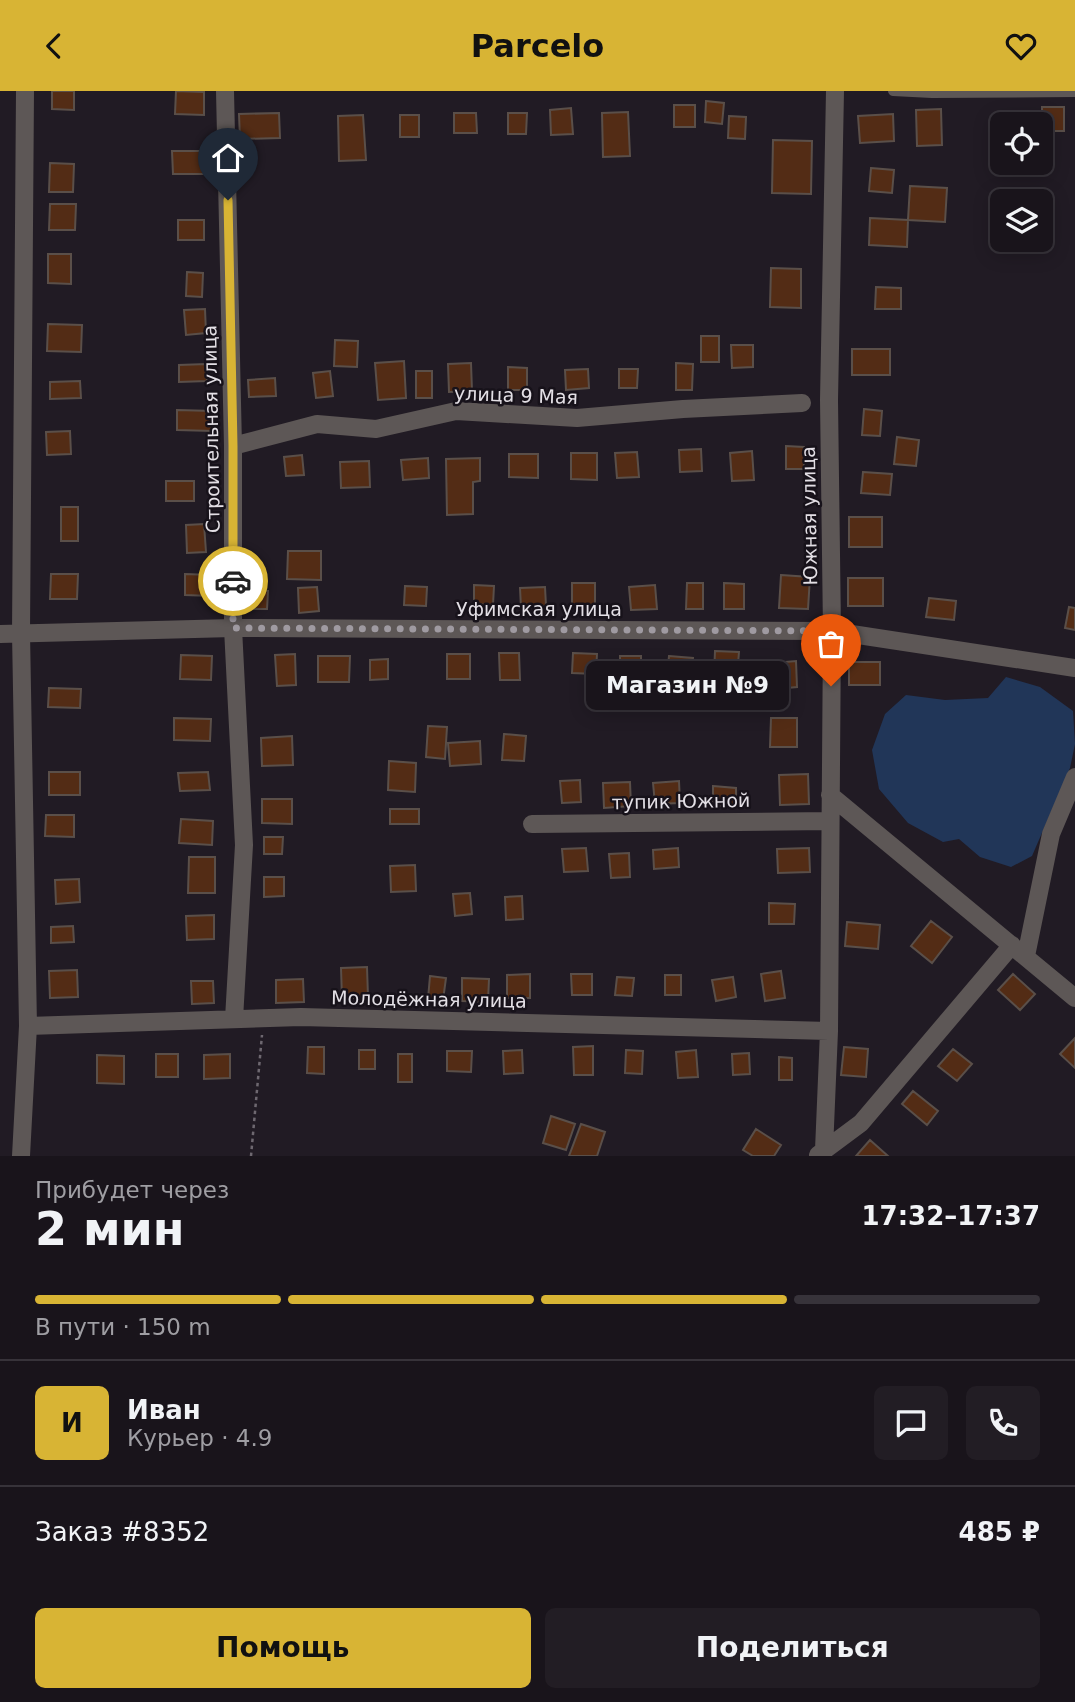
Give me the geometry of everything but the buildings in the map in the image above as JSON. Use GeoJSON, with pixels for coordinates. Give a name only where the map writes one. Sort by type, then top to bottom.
{"type":"FeatureCollection","features":[{"type":"Feature","properties":{"kind":"street"},"geometry":{"type":"LineString","coordinates":[[21,1156],[28,1026],[21,633],[25,91]]}},
{"type":"Feature","properties":{"kind":"street","name":"Строительная улица"},"geometry":{"type":"LineString","coordinates":[[225,91],[233,446],[233,628],[244,845],[234,1019]]}},
{"type":"Feature","properties":{"kind":"street","name":"Южная улица"},"geometry":{"type":"LineString","coordinates":[[821,1153],[829,1031],[832,631],[829,400],[835,91]]}},
{"type":"Feature","properties":{"kind":"street","name":"улица 9 Мая"},"geometry":{"type":"LineString","coordinates":[[233,446],[317,424],[376,429],[456,411],[577,418],[802,403]]}},
{"type":"Feature","properties":{"kind":"street","name":"Уфимская улица"},"geometry":{"type":"LineString","coordinates":[[0,634],[233,628],[832,631],[1075,668]]}},
{"type":"Feature","properties":{"kind":"street"},"geometry":{"type":"LineString","coordinates":[[1019,950],[1051,834],[1075,777]]}},
{"type":"Feature","properties":{"kind":"street"},"geometry":{"type":"LineString","coordinates":[[830,795],[1075,997]]}},
{"type":"Feature","properties":{"kind":"street","name":"тупик Южной"},"geometry":{"type":"LineString","coordinates":[[532,824],[830,821]]}},
{"type":"Feature","properties":{"kind":"street","name":"Южная улица"},"geometry":{"type":"LineString","coordinates":[[821,1153],[861,1123],[1019,950]]}},
{"type":"Feature","properties":{"kind":"street","name":"Молодёжная улица"},"geometry":{"type":"LineString","coordinates":[[28,1026],[264,1018],[829,1031]]}},
{"type":"Feature","properties":{"kind":"lane"},"geometry":{"type":"LineString","coordinates":[[893,91],[1075,92]]}},
{"type":"Feature","properties":{"kind":"path"},"geometry":{"type":"LineString","coordinates":[[251,1156],[264,1018]]}},
{"type":"Feature","properties":{"kind":"water"},"geometry":{"type":"Polygon","coordinates":[[[1006,677],[1040,687],[1073,711],[1075,744],[1070,768],[1032,856],[1011,867],[980,857],[959,839],[943,842],[908,823],[879,789],[872,750],[885,714],[906,695],[945,700],[988,698],[1006,677]]]}},
{"type":"Feature","properties":{"kind":"way so far"},"geometry":{"type":"LineString","coordinates":[[233,581],[233,628],[832,631],[831,686]]}},
{"type":"Feature","properties":{"kind":"place","name":"Магазин №9"},"geometry":{"type":"Point","coordinates":[831,686]}},
{"type":"Feature","properties":{"kind":"route"},"geometry":{"type":"LineString","coordinates":[[228,200],[233,581]]}}]}
